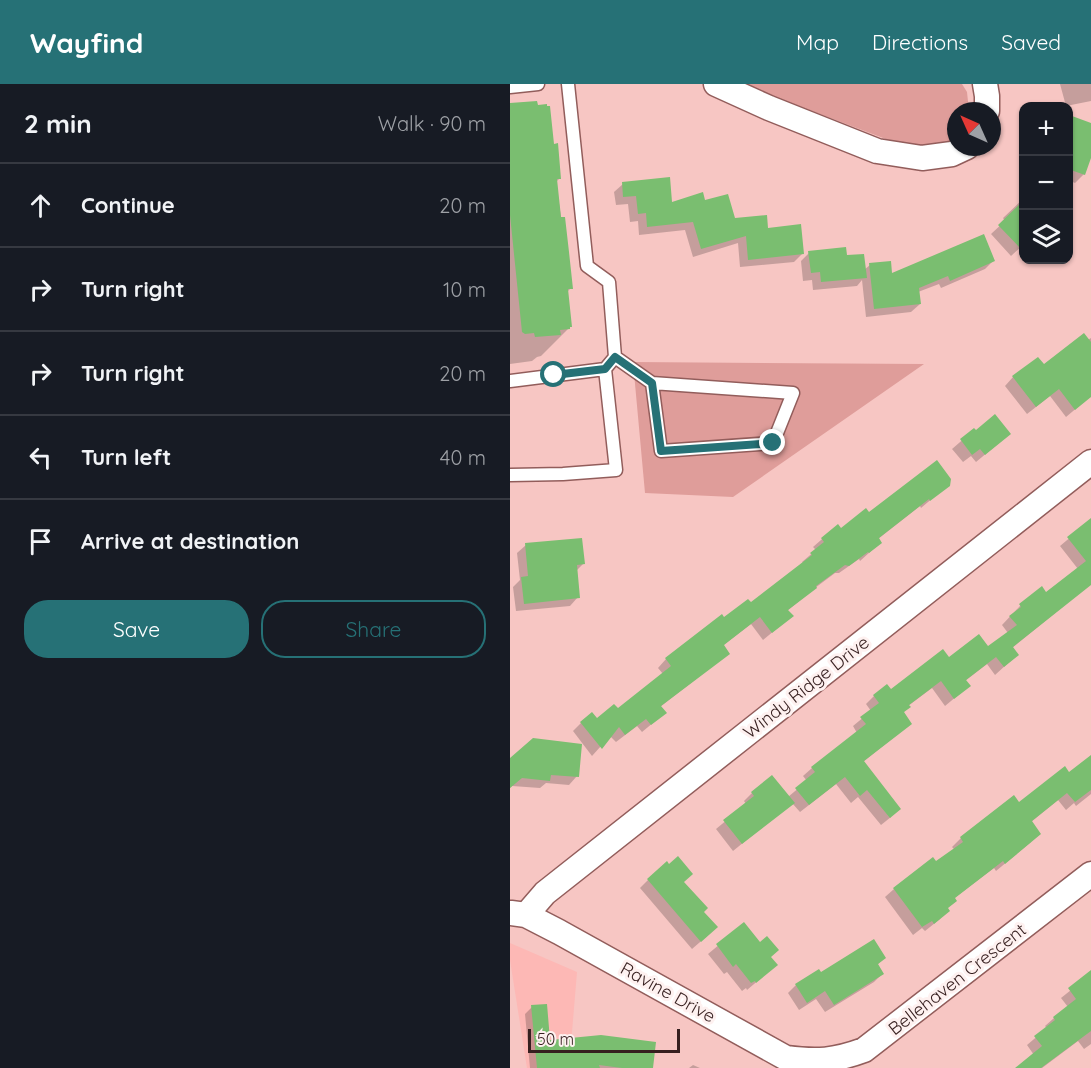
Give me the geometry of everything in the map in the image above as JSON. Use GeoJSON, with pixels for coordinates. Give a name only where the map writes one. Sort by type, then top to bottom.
{"type":"FeatureCollection","features":[{"type":"Feature","properties":{"kind":"street"},"geometry":{"type":"LineString","coordinates":[[716,84],[877,151],[922,158],[947,155]]}},
{"type":"Feature","properties":{"kind":"street"},"geometry":{"type":"LineString","coordinates":[[985,84],[986,102]]}},
{"type":"Feature","properties":{"kind":"street","name":"Windy Ridge Drive"},"geometry":{"type":"LineString","coordinates":[[515,909],[545,893],[1091,462]]}},
{"type":"Feature","properties":{"kind":"street","name":"Bellehaven Crescent"},"geometry":{"type":"LineString","coordinates":[[813,1062],[842,1058],[864,1050],[1091,874]]}},
{"type":"Feature","properties":{"kind":"street","name":"Ravine Drive"},"geometry":{"type":"LineString","coordinates":[[515,909],[786,1058],[813,1062]]}},
{"type":"Feature","properties":{"kind":"lane"},"geometry":{"type":"LineString","coordinates":[[510,87],[538,84]]}},
{"type":"Feature","properties":{"kind":"lane"},"geometry":{"type":"LineString","coordinates":[[510,381],[605,369],[615,357],[609,282],[586,266],[568,84]]}},
{"type":"Feature","properties":{"kind":"lane"},"geometry":{"type":"LineString","coordinates":[[615,357],[652,383],[793,393],[773,443],[661,451],[652,383]]}},
{"type":"Feature","properties":{"kind":"lane"},"geometry":{"type":"LineString","coordinates":[[510,475],[616,470],[605,369]]}},
{"type":"Feature","properties":{"kind":"shaded area"},"geometry":{"type":"Polygon","coordinates":[[[741,84],[962,84],[967,92],[968,102],[947,102],[947,144],[920,152],[741,84]]]}},
{"type":"Feature","properties":{"kind":"shaded area"},"geometry":{"type":"Polygon","coordinates":[[[633,362],[924,364],[733,497],[645,493],[633,362]]]}},
{"type":"Feature","properties":{"kind":"shaded area"},"geometry":{"type":"Polygon","coordinates":[[[510,943],[577,972],[569,1068],[527,1068],[510,960],[510,943]]]}},
{"type":"Feature","properties":{"kind":"building"},"geometry":{"type":"Polygon","coordinates":[[[537,101],[538,105],[550,106],[554,144],[558,143],[561,179],[557,179],[561,217],[565,217],[573,289],[568,289],[572,327],[560,330],[561,335],[535,337],[534,333],[522,332],[510,215],[510,103],[537,101]]]}},
{"type":"Feature","properties":{"kind":"building"},"geometry":{"type":"Polygon","coordinates":[[[1073,116],[1091,123],[1091,158],[1085,175],[1073,171],[1073,116]]]}},
{"type":"Feature","properties":{"kind":"building"},"geometry":{"type":"Polygon","coordinates":[[[670,177],[672,202],[703,192],[705,200],[728,194],[735,218],[767,215],[768,228],[801,224],[804,254],[748,260],[746,236],[701,249],[693,222],[647,227],[646,213],[638,214],[636,196],[623,197],[622,182],[670,177]]]}},
{"type":"Feature","properties":{"kind":"building"},"geometry":{"type":"Polygon","coordinates":[[[1019,205],[1019,247],[998,225],[1019,205]]]}},
{"type":"Feature","properties":{"kind":"building"},"geometry":{"type":"Polygon","coordinates":[[[984,234],[995,261],[950,281],[948,276],[919,288],[921,304],[874,309],[869,263],[891,261],[892,273],[984,234]]]}},
{"type":"Feature","properties":{"kind":"building"},"geometry":{"type":"Polygon","coordinates":[[[846,247],[847,255],[864,254],[867,278],[821,282],[820,272],[811,273],[808,251],[846,247]]]}},
{"type":"Feature","properties":{"kind":"building"},"geometry":{"type":"Polygon","coordinates":[[[1084,333],[1091,342],[1091,397],[1075,410],[1059,389],[1036,407],[1012,376],[1038,357],[1044,364],[1084,333]]]}},
{"type":"Feature","properties":{"kind":"building"},"geometry":{"type":"Polygon","coordinates":[[[995,414],[1011,434],[985,455],[980,449],[972,455],[960,439],[974,428],[976,430],[995,414]]]}},
{"type":"Feature","properties":{"kind":"building"},"geometry":{"type":"Polygon","coordinates":[[[937,460],[951,479],[950,486],[930,501],[929,499],[879,538],[882,543],[869,553],[849,566],[845,565],[816,586],[817,588],[788,610],[794,616],[772,633],[760,617],[724,645],[730,654],[661,706],[667,713],[651,725],[646,719],[625,735],[619,727],[602,749],[580,722],[592,712],[597,718],[614,704],[618,708],[671,666],[665,658],[722,614],[724,617],[748,599],[751,602],[812,555],[810,553],[824,542],[821,538],[838,524],[841,528],[866,508],[869,512],[937,460]]]}},
{"type":"Feature","properties":{"kind":"building"},"geometry":{"type":"Polygon","coordinates":[[[1091,518],[1091,585],[1013,647],[1019,655],[1004,667],[996,657],[966,680],[971,686],[954,699],[941,681],[909,705],[911,707],[904,712],[912,724],[864,761],[901,809],[890,818],[867,790],[860,796],[845,777],[809,805],[795,788],[815,772],[811,767],[866,724],[860,717],[879,703],[873,695],[887,684],[891,689],[943,649],[949,657],[979,634],[988,646],[1017,625],[1009,616],[1021,607],[1019,604],[1042,586],[1046,592],[1086,561],[1067,537],[1091,518]]]}},
{"type":"Feature","properties":{"kind":"building"},"geometry":{"type":"Polygon","coordinates":[[[582,538],[585,564],[577,565],[580,598],[524,604],[521,577],[528,576],[525,543],[582,538]]]}},
{"type":"Feature","properties":{"kind":"building"},"geometry":{"type":"Polygon","coordinates":[[[533,738],[582,744],[579,777],[551,775],[550,781],[522,778],[510,788],[510,758],[533,738]]]}},
{"type":"Feature","properties":{"kind":"building"},"geometry":{"type":"Polygon","coordinates":[[[1091,755],[1091,790],[1075,802],[1067,793],[1032,821],[1041,834],[1005,864],[1003,861],[955,898],[957,901],[948,908],[950,911],[934,924],[932,921],[922,927],[893,888],[933,857],[936,861],[963,842],[960,837],[1014,795],[1019,802],[1065,766],[1069,772],[1091,755]]]}},
{"type":"Feature","properties":{"kind":"building"},"geometry":{"type":"Polygon","coordinates":[[[772,775],[795,803],[742,844],[723,820],[754,796],[751,792],[772,775]]]}},
{"type":"Feature","properties":{"kind":"building"},"geometry":{"type":"Polygon","coordinates":[[[678,856],[693,874],[684,882],[708,908],[704,912],[718,927],[701,942],[647,879],[667,861],[669,864],[678,856]]]}},
{"type":"Feature","properties":{"kind":"building"},"geometry":{"type":"Polygon","coordinates":[[[744,922],[760,942],[767,936],[779,950],[771,957],[778,965],[756,983],[755,981],[751,983],[736,964],[733,967],[716,944],[744,922]]]}},
{"type":"Feature","properties":{"kind":"building"},"geometry":{"type":"Polygon","coordinates":[[[874,939],[886,958],[878,964],[884,974],[834,1005],[825,991],[807,1003],[795,984],[819,969],[821,972],[874,939]]]}},
{"type":"Feature","properties":{"kind":"building"},"geometry":{"type":"Polygon","coordinates":[[[1091,970],[1091,1031],[1041,1068],[1015,1068],[1042,1046],[1034,1036],[1055,1020],[1053,1017],[1076,999],[1068,988],[1091,970]]]}},
{"type":"Feature","properties":{"kind":"building"},"geometry":{"type":"Polygon","coordinates":[[[547,1004],[550,1040],[601,1035],[656,1042],[653,1068],[599,1065],[600,1068],[537,1068],[531,1005],[547,1004]]]}},
{"type":"Feature","properties":{"kind":"route"},"geometry":{"type":"LineString","coordinates":[[554,375],[605,369],[615,357],[652,383],[661,451],[773,443]]}}]}
